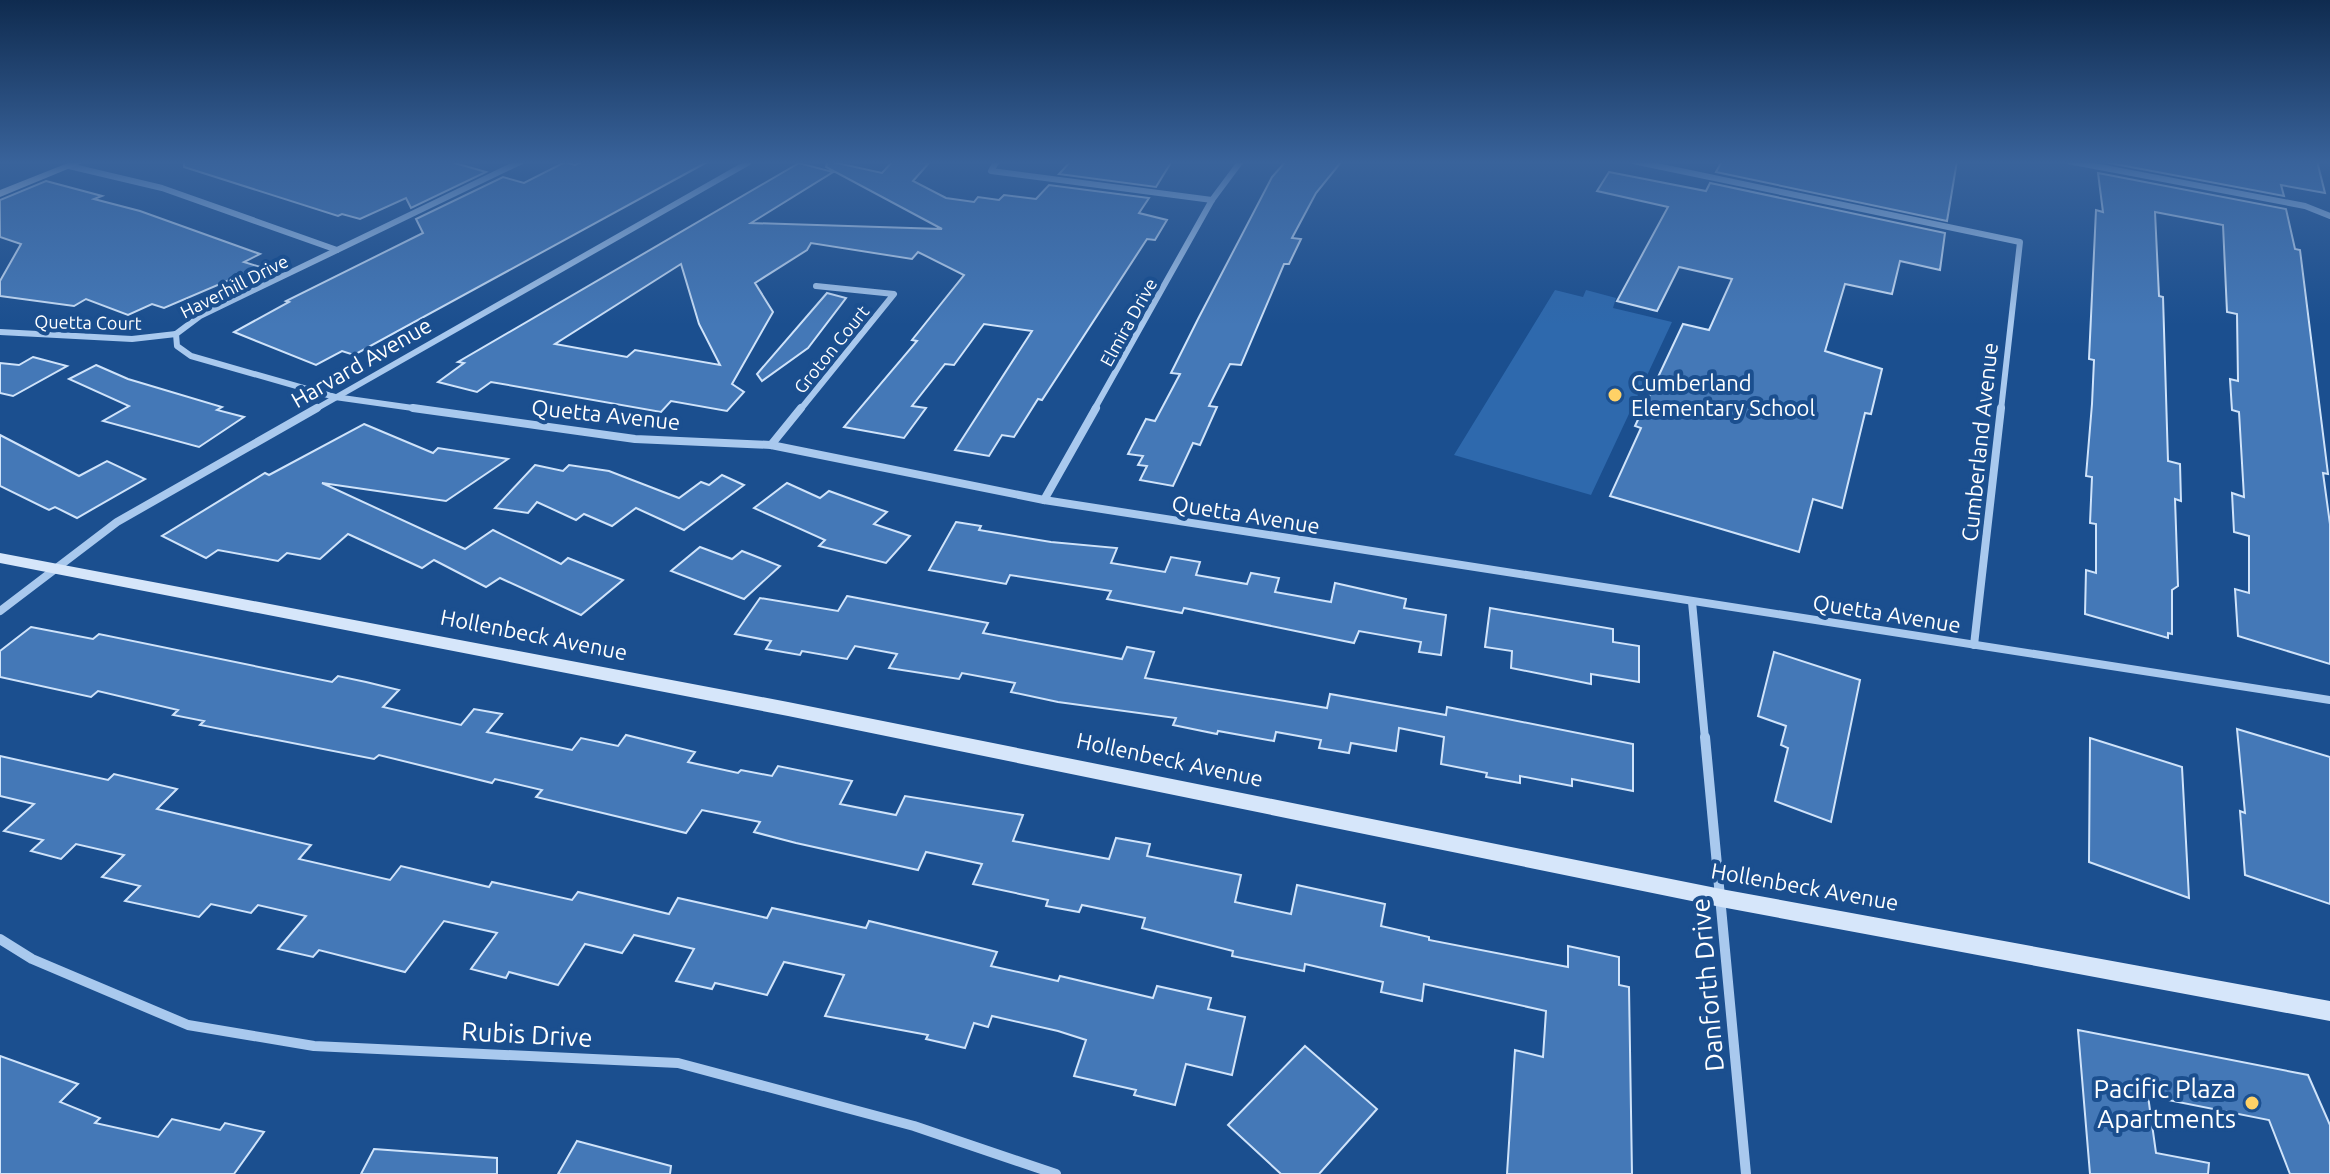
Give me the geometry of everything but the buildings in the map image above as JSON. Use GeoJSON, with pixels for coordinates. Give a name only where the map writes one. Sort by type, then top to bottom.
{"type":"FeatureCollection","features":[{"type":"Feature","properties":{"kind":"street"},"geometry":{"type":"LineString","coordinates":[[240,216],[337,250]]}},
{"type":"Feature","properties":{"kind":"street","name":"Haverhill Drive"},"geometry":{"type":"LineString","coordinates":[[176,334],[200,316],[408,216]]}},
{"type":"Feature","properties":{"kind":"street","name":"Harvard Avenue"},"geometry":{"type":"LineString","coordinates":[[0,611],[117,522],[654,216]]}},
{"type":"Feature","properties":{"kind":"street","name":"Elmira Drive"},"geometry":{"type":"LineString","coordinates":[[1044,500],[1203,216]]}},
{"type":"Feature","properties":{"kind":"street","name":"Cumberland Avenue"},"geometry":{"type":"LineString","coordinates":[[1895,216],[2020,242],[1974,645]]}},
{"type":"Feature","properties":{"kind":"street","name":"Groton Court"},"geometry":{"type":"LineString","coordinates":[[771,445],[894,294],[816,286]]}},
{"type":"Feature","properties":{"kind":"street","name":"Quetta Court"},"geometry":{"type":"LineString","coordinates":[[0,332],[132,339],[176,334]]}},
{"type":"Feature","properties":{"kind":"street","name":"Quetta Avenue"},"geometry":{"type":"LineString","coordinates":[[176,334],[177,346],[191,356],[335,397],[635,439],[771,445],[1044,500],[2330,700]]}},
{"type":"Feature","properties":{"kind":"street","name":"Hollenbeck Avenue"},"geometry":{"type":"LineString","coordinates":[[0,558],[788,709],[1721,898],[2330,1011]]}},
{"type":"Feature","properties":{"kind":"street","name":"Danforth Drive"},"geometry":{"type":"LineString","coordinates":[[1692,602],[1746,1174]]}},
{"type":"Feature","properties":{"kind":"street","name":"Rubis Drive"},"geometry":{"type":"LineString","coordinates":[[0,939],[32,959],[188,1025],[314,1046],[678,1063],[914,1126],[1056,1174]]}},
{"type":"Feature","properties":{"kind":"shaded area"},"geometry":{"type":"Polygon","coordinates":[[[1555,290],[1583,297],[1586,290],[1616,298],[1613,308],[1672,322],[1591,495],[1454,455],[1555,290]]]}},
{"type":"Feature","properties":{"kind":"place","name":"Cumberland Elementary School"},"geometry":{"type":"Point","coordinates":[1615,395]}},
{"type":"Feature","properties":{"kind":"place","name":"Pacific Plaza Apartments"},"geometry":{"type":"Point","coordinates":[2252,1103]}}]}
